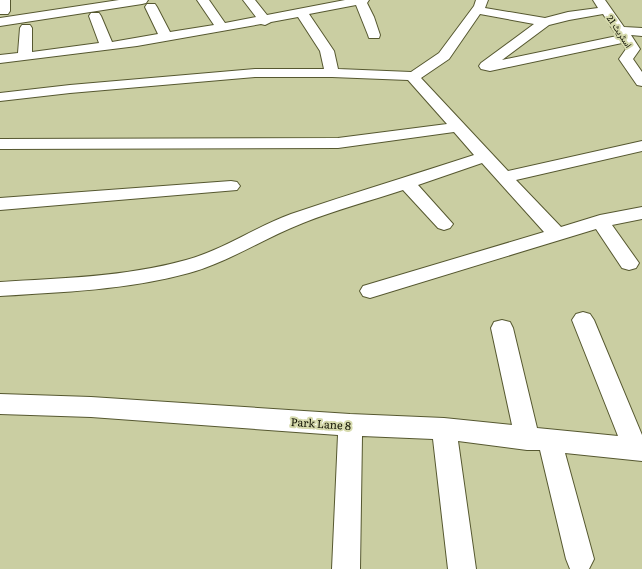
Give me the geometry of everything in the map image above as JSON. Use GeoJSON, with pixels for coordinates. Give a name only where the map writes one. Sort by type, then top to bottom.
{"type":"FeatureCollection","features":[{"type":"Feature","properties":{"kind":"street"},"geometry":{"type":"LineString","coordinates":[[203,0],[222,28]]}},
{"type":"Feature","properties":{"kind":"street"},"geometry":{"type":"LineString","coordinates":[[248,0],[265,20]]}},
{"type":"Feature","properties":{"kind":"street"},"geometry":{"type":"LineString","coordinates":[[0,60],[107,46],[222,28],[361,0],[374,35]]}},
{"type":"Feature","properties":{"kind":"street"},"geometry":{"type":"LineString","coordinates":[[3,11],[147,3],[166,37]]}},
{"type":"Feature","properties":{"kind":"street"},"geometry":{"type":"LineString","coordinates":[[0,97],[255,73],[332,73],[413,77],[444,56],[480,5],[545,22]]}},
{"type":"Feature","properties":{"kind":"street"},"geometry":{"type":"LineString","coordinates":[[602,5],[545,22],[486,66],[490,67],[623,34],[642,32]]}},
{"type":"Feature","properties":{"kind":"street","name":"اسٹریٹ 21"},"geometry":{"type":"LineString","coordinates":[[602,5],[633,49],[626,59],[640,75]]}},
{"type":"Feature","properties":{"kind":"street"},"geometry":{"type":"LineString","coordinates":[[302,13],[327,51],[332,73]]}},
{"type":"Feature","properties":{"kind":"street"},"geometry":{"type":"LineString","coordinates":[[96,16],[107,46]]}},
{"type":"Feature","properties":{"kind":"street"},"geometry":{"type":"LineString","coordinates":[[25,57],[26,28]]}},
{"type":"Feature","properties":{"kind":"street"},"geometry":{"type":"LineString","coordinates":[[413,77],[556,233]]}},
{"type":"Feature","properties":{"kind":"street"},"geometry":{"type":"LineString","coordinates":[[0,144],[338,143],[459,127]]}},
{"type":"Feature","properties":{"kind":"street"},"geometry":{"type":"LineString","coordinates":[[504,177],[642,146]]}},
{"type":"Feature","properties":{"kind":"street"},"geometry":{"type":"LineString","coordinates":[[0,289],[94,283],[147,276],[190,266],[212,258],[296,219],[485,157]]}},
{"type":"Feature","properties":{"kind":"street"},"geometry":{"type":"LineString","coordinates":[[406,182],[444,224]]}},
{"type":"Feature","properties":{"kind":"street"},"geometry":{"type":"LineString","coordinates":[[0,204],[231,186]]}},
{"type":"Feature","properties":{"kind":"street"},"geometry":{"type":"LineString","coordinates":[[370,292],[556,233],[600,221],[642,213]]}},
{"type":"Feature","properties":{"kind":"street"},"geometry":{"type":"LineString","coordinates":[[600,221],[630,263]]}},
{"type":"Feature","properties":{"kind":"street"},"geometry":{"type":"LineString","coordinates":[[583,320],[639,450]]}},
{"type":"Feature","properties":{"kind":"street"},"geometry":{"type":"LineString","coordinates":[[502,328],[580,559]]}},
{"type":"Feature","properties":{"kind":"street","name":"Park Lane 8"},"geometry":{"type":"LineString","coordinates":[[0,404],[92,407],[444,429],[639,450]]}},
{"type":"Feature","properties":{"kind":"street"},"geometry":{"type":"LineString","coordinates":[[346,569],[350,424]]}},
{"type":"Feature","properties":{"kind":"street"},"geometry":{"type":"LineString","coordinates":[[444,429],[462,569]]}}]}
